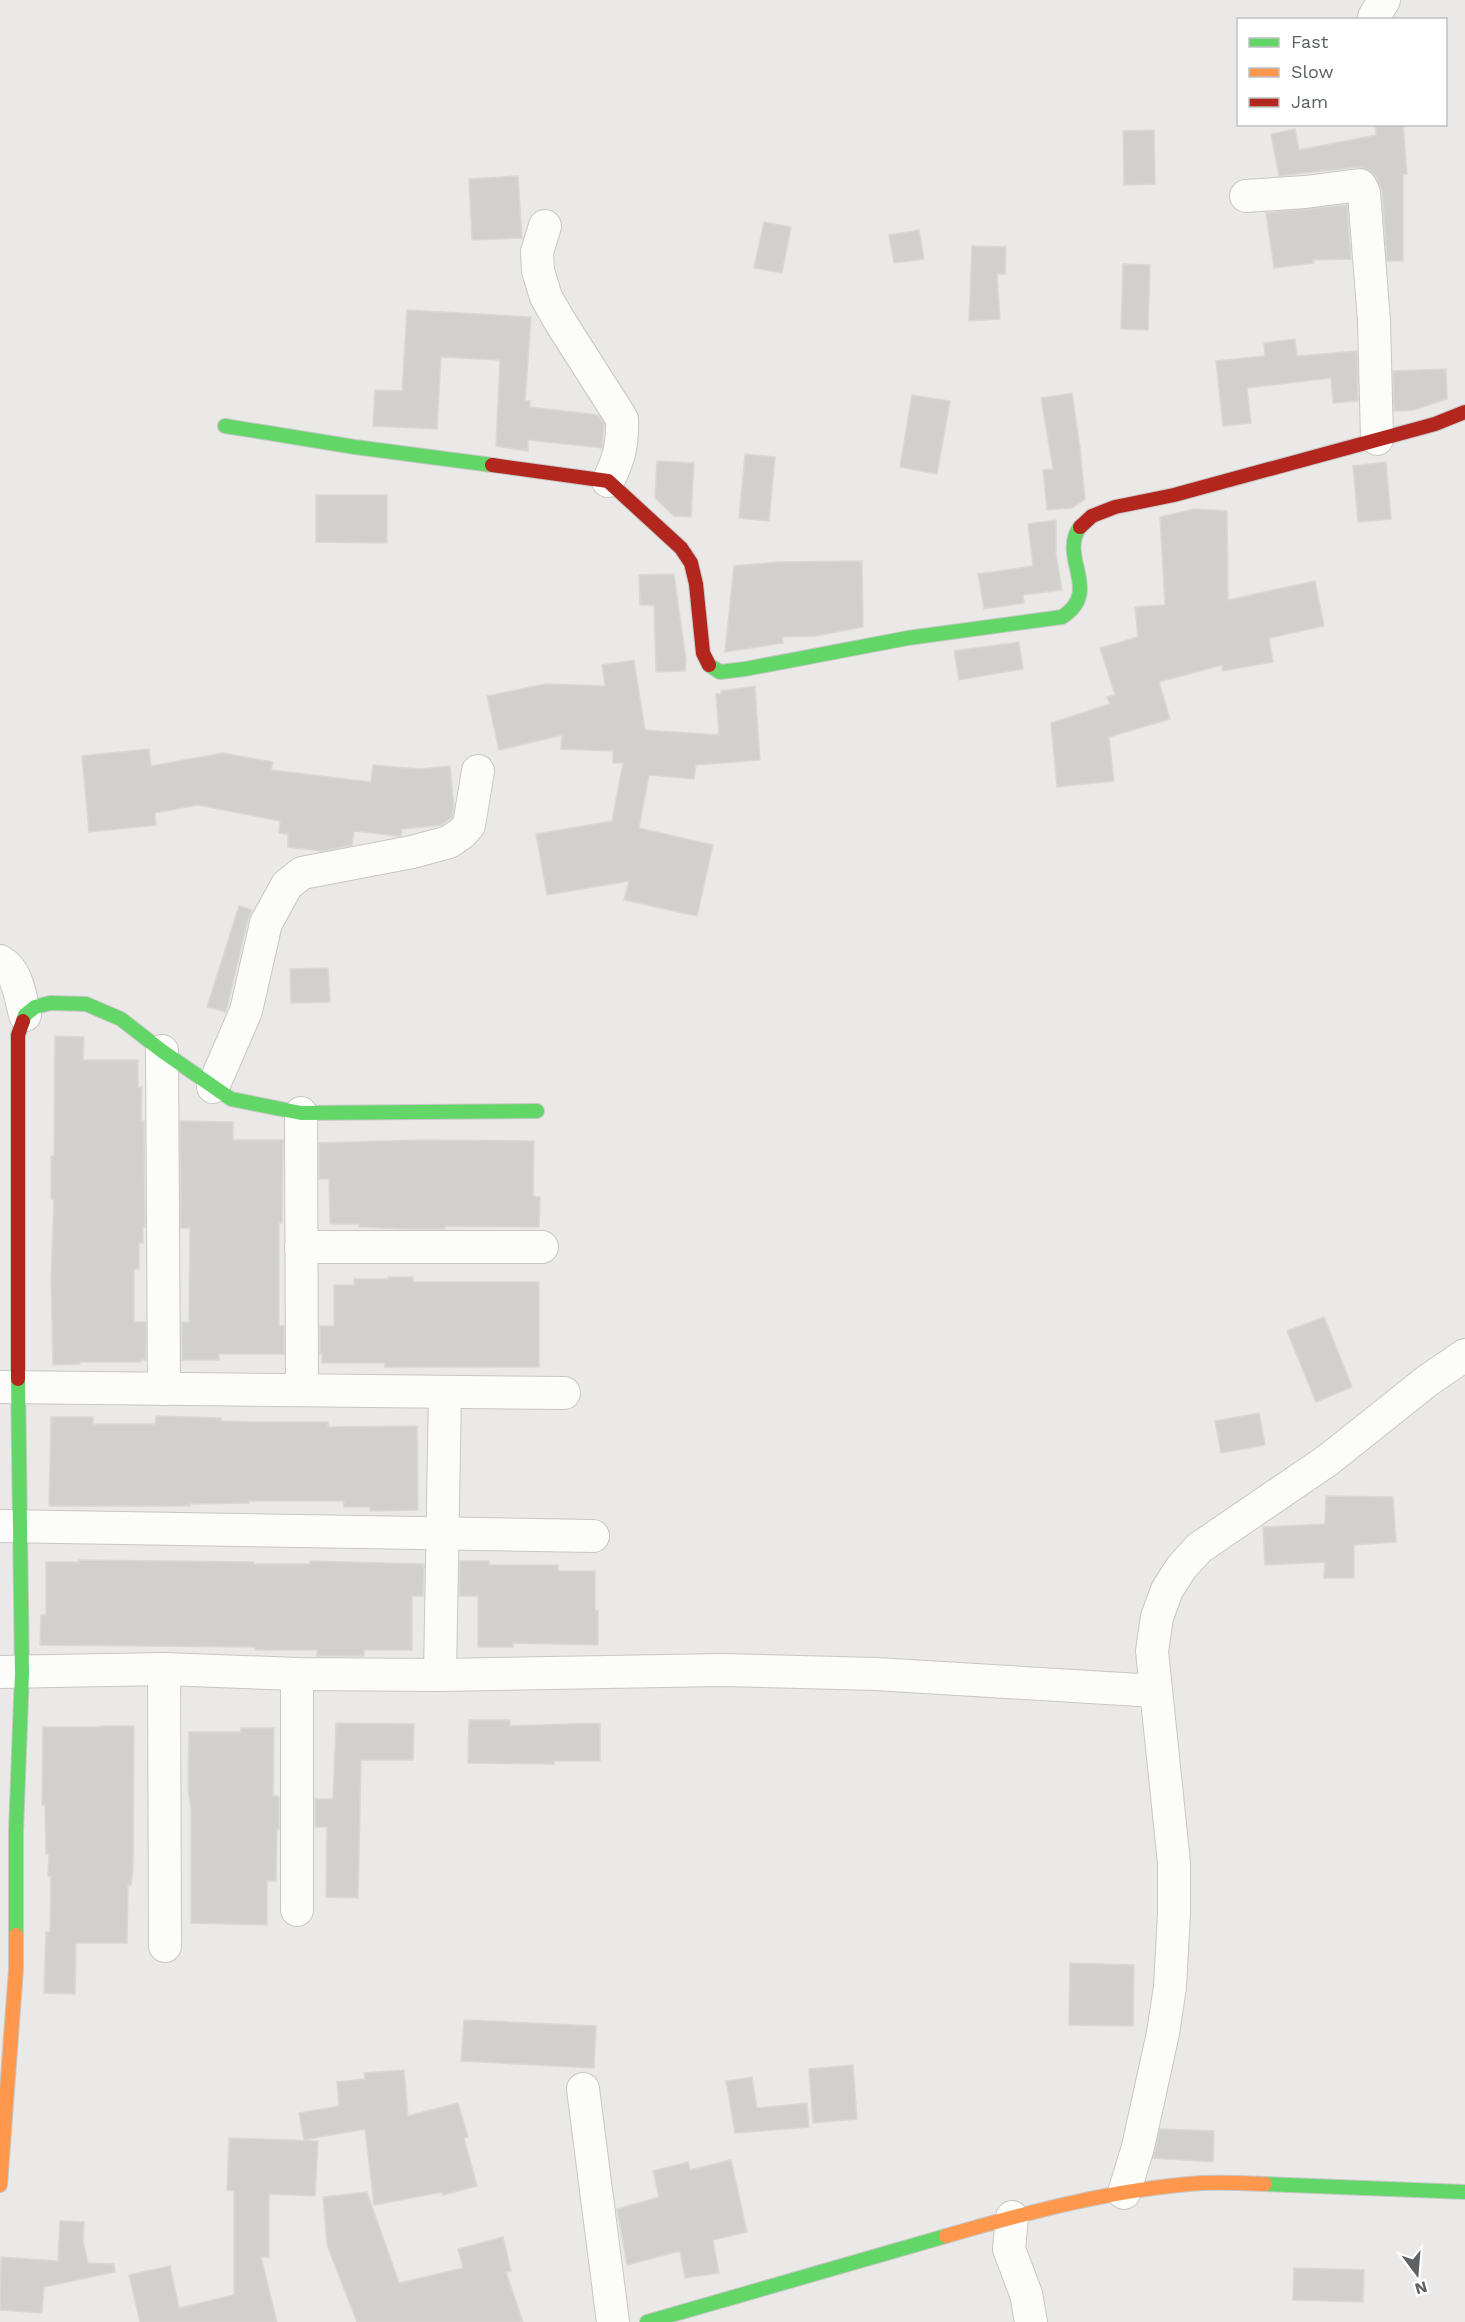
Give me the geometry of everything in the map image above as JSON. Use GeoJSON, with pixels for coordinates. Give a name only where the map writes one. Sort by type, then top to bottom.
{"type":"FeatureCollection","features":[{"type":"Feature","properties":{"kind":"street"},"geometry":{"type":"LineString","coordinates":[[1246,196],[1360,185],[1364,193],[1374,321],[1377,439]]}},
{"type":"Feature","properties":{"kind":"street"},"geometry":{"type":"LineString","coordinates":[[544,226],[537,252],[538,271],[546,297],[622,419],[623,438],[620,457],[608,481]]}},
{"type":"Feature","properties":{"kind":"street"},"geometry":{"type":"LineString","coordinates":[[225,426],[355,447],[608,481],[681,548],[691,563],[696,584],[703,653],[710,667],[720,672],[908,638],[1062,617],[1076,606],[1082,586],[1074,560],[1074,537],[1084,522],[1109,509],[1173,495],[1435,424],[1465,412]]}},
{"type":"Feature","properties":{"kind":"street"},"geometry":{"type":"LineString","coordinates":[[213,1087],[246,1011],[266,923],[287,885],[302,873],[412,852],[449,842],[462,834],[469,825],[478,771]]}},
{"type":"Feature","properties":{"kind":"street"},"geometry":{"type":"LineString","coordinates":[[0,961],[9,967],[15,978],[25,1015],[18,1035],[10,1101],[11,1673],[8,1969],[0,2185]]}},
{"type":"Feature","properties":{"kind":"street"},"geometry":{"type":"LineString","coordinates":[[25,1015],[36,1007],[50,1003],[86,1004],[121,1019],[231,1099],[301,1113],[537,1111]]}},
{"type":"Feature","properties":{"kind":"street"},"geometry":{"type":"LineString","coordinates":[[162,1051],[164,1389]]}},
{"type":"Feature","properties":{"kind":"street"},"geometry":{"type":"LineString","coordinates":[[301,1113],[302,1390]]}},
{"type":"Feature","properties":{"kind":"street"},"geometry":{"type":"LineString","coordinates":[[301,1247],[542,1247]]}},
{"type":"Feature","properties":{"kind":"street"},"geometry":{"type":"LineString","coordinates":[[1124,2193],[1138,2147],[1170,1987],[1174,1863],[1152,1651],[1157,1617],[1167,1590],[1181,1568],[1199,1548],[1328,1460],[1427,1381],[1465,1354]]}},
{"type":"Feature","properties":{"kind":"street"},"geometry":{"type":"LineString","coordinates":[[9,1387],[564,1393]]}},
{"type":"Feature","properties":{"kind":"street"},"geometry":{"type":"LineString","coordinates":[[440,1675],[445,1392]]}},
{"type":"Feature","properties":{"kind":"street"},"geometry":{"type":"LineString","coordinates":[[11,1527],[593,1536]]}},
{"type":"Feature","properties":{"kind":"street"},"geometry":{"type":"LineString","coordinates":[[11,1673],[164,1670],[440,1675],[745,1671],[876,1674],[1156,1691]]}},
{"type":"Feature","properties":{"kind":"street"},"geometry":{"type":"LineString","coordinates":[[164,1670],[165,1946]]}},
{"type":"Feature","properties":{"kind":"street"},"geometry":{"type":"LineString","coordinates":[[297,1674],[297,1910]]}},
{"type":"Feature","properties":{"kind":"street"},"geometry":{"type":"LineString","coordinates":[[583,2089],[613,2322]]}},
{"type":"Feature","properties":{"kind":"street"},"geometry":{"type":"LineString","coordinates":[[647,2322],[1012,2217],[1124,2193],[1201,2183],[1288,2184],[1465,2192]]}},
{"type":"Feature","properties":{"kind":"street"},"geometry":{"type":"LineString","coordinates":[[1012,2217],[1009,2249],[1029,2308]]}},
{"type":"Feature","properties":{"kind":"building"},"geometry":{"type":"Polygon","coordinates":[[[1375,126],[1403,126],[1407,174],[1403,174],[1403,261],[1387,261],[1382,191],[1376,177],[1369,170],[1358,167],[1279,176],[1271,134],[1295,129],[1299,150],[1376,135],[1375,126]]]}},
{"type":"Feature","properties":{"kind":"building"},"geometry":{"type":"Polygon","coordinates":[[[1154,130],[1155,184],[1124,185],[1123,131],[1154,130]]]}},
{"type":"Feature","properties":{"kind":"building"},"geometry":{"type":"Polygon","coordinates":[[[518,176],[522,238],[472,240],[469,179],[518,176]]]}},
{"type":"Feature","properties":{"kind":"building"},"geometry":{"type":"Polygon","coordinates":[[[1347,205],[1351,259],[1313,260],[1314,263],[1274,268],[1266,213],[1347,205]]]}},
{"type":"Feature","properties":{"kind":"building"},"geometry":{"type":"Polygon","coordinates":[[[764,222],[791,227],[782,273],[754,268],[764,222]]]}},
{"type":"Feature","properties":{"kind":"building"},"geometry":{"type":"Polygon","coordinates":[[[919,230],[924,259],[894,263],[889,235],[919,230]]]}},
{"type":"Feature","properties":{"kind":"building"},"geometry":{"type":"Polygon","coordinates":[[[972,246],[1006,247],[1005,274],[997,274],[1000,319],[969,321],[972,246]]]}},
{"type":"Feature","properties":{"kind":"building"},"geometry":{"type":"Polygon","coordinates":[[[1123,264],[1150,265],[1148,330],[1121,329],[1123,264]]]}},
{"type":"Feature","properties":{"kind":"building"},"geometry":{"type":"Polygon","coordinates":[[[407,310],[531,317],[525,401],[530,401],[530,407],[598,415],[604,424],[602,448],[528,440],[528,451],[496,446],[500,360],[441,357],[437,429],[373,426],[375,390],[402,391],[407,310]]]}},
{"type":"Feature","properties":{"kind":"building"},"geometry":{"type":"Polygon","coordinates":[[[1295,339],[1297,356],[1357,351],[1358,401],[1333,403],[1331,378],[1247,388],[1251,423],[1223,426],[1216,361],[1265,356],[1264,343],[1295,339]]]}},
{"type":"Feature","properties":{"kind":"building"},"geometry":{"type":"Polygon","coordinates":[[[1446,369],[1447,399],[1414,410],[1394,411],[1393,371],[1446,369]]]}},
{"type":"Feature","properties":{"kind":"building"},"geometry":{"type":"Polygon","coordinates":[[[1072,393],[1085,499],[1072,508],[1047,510],[1043,470],[1053,469],[1041,398],[1072,393]]]}},
{"type":"Feature","properties":{"kind":"building"},"geometry":{"type":"Polygon","coordinates":[[[912,395],[950,401],[937,474],[900,467],[912,395]]]}},
{"type":"Feature","properties":{"kind":"building"},"geometry":{"type":"Polygon","coordinates":[[[745,454],[775,457],[769,521],[739,518],[745,454]]]}},
{"type":"Feature","properties":{"kind":"building"},"geometry":{"type":"Polygon","coordinates":[[[657,461],[694,463],[691,517],[674,516],[655,498],[657,461]]]}},
{"type":"Feature","properties":{"kind":"building"},"geometry":{"type":"Polygon","coordinates":[[[1386,462],[1391,519],[1358,522],[1353,466],[1386,462]]]}},
{"type":"Feature","properties":{"kind":"building"},"geometry":{"type":"Polygon","coordinates":[[[316,495],[387,495],[387,543],[316,542],[316,495]]]}},
{"type":"Feature","properties":{"kind":"building"},"geometry":{"type":"Polygon","coordinates":[[[1194,509],[1227,511],[1228,600],[1315,581],[1324,626],[1269,638],[1273,662],[1223,671],[1222,665],[1159,682],[1170,719],[1109,737],[1114,781],[1057,787],[1051,723],[1110,704],[1107,697],[1115,695],[1100,648],[1138,637],[1135,607],[1165,605],[1160,517],[1194,509]]]}},
{"type":"Feature","properties":{"kind":"building"},"geometry":{"type":"Polygon","coordinates":[[[1056,520],[1056,554],[1062,590],[1023,595],[1024,603],[984,609],[978,574],[1033,566],[1028,524],[1056,520]]]}},
{"type":"Feature","properties":{"kind":"building"},"geometry":{"type":"Polygon","coordinates":[[[862,561],[863,627],[816,636],[782,637],[783,643],[725,652],[734,566],[778,562],[862,561]]]}},
{"type":"Feature","properties":{"kind":"building"},"geometry":{"type":"Polygon","coordinates":[[[674,574],[686,660],[685,671],[656,672],[654,605],[640,605],[639,575],[674,574]]]}},
{"type":"Feature","properties":{"kind":"building"},"geometry":{"type":"Polygon","coordinates":[[[1019,642],[1023,669],[959,680],[954,651],[1019,642]]]}},
{"type":"Feature","properties":{"kind":"building"},"geometry":{"type":"Polygon","coordinates":[[[634,660],[645,730],[719,735],[716,694],[721,694],[721,691],[755,686],[760,760],[696,765],[694,779],[649,775],[639,828],[713,845],[697,916],[624,900],[629,881],[547,895],[536,834],[612,821],[623,763],[613,763],[613,751],[561,749],[562,735],[499,750],[487,696],[545,684],[605,686],[602,665],[634,660]]]}},
{"type":"Feature","properties":{"kind":"building"},"geometry":{"type":"Polygon","coordinates":[[[149,749],[151,766],[223,753],[273,762],[271,770],[371,782],[373,765],[419,769],[450,766],[454,808],[452,817],[442,825],[402,829],[401,836],[354,831],[352,845],[322,851],[288,847],[288,834],[279,833],[280,821],[198,805],[155,813],[156,825],[89,832],[82,756],[149,749]]]}},
{"type":"Feature","properties":{"kind":"building"},"geometry":{"type":"Polygon","coordinates":[[[239,906],[252,910],[226,1012],[207,1007],[239,906]]]}},
{"type":"Feature","properties":{"kind":"building"},"geometry":{"type":"Polygon","coordinates":[[[328,968],[330,1002],[291,1003],[290,969],[328,968]]]}},
{"type":"Feature","properties":{"kind":"building"},"geometry":{"type":"Polygon","coordinates":[[[55,1036],[84,1037],[83,1060],[138,1060],[138,1087],[142,1087],[141,1121],[144,1121],[145,1227],[143,1227],[143,1243],[139,1243],[139,1269],[134,1269],[134,1322],[146,1322],[146,1360],[141,1360],[141,1362],[80,1362],[80,1364],[53,1365],[51,1279],[54,1200],[51,1199],[51,1156],[54,1156],[55,1036]]]}},
{"type":"Feature","properties":{"kind":"building"},"geometry":{"type":"Polygon","coordinates":[[[180,1121],[233,1122],[233,1140],[283,1140],[282,1223],[279,1223],[279,1326],[284,1326],[284,1354],[219,1354],[219,1360],[182,1360],[182,1322],[189,1322],[190,1228],[181,1228],[180,1121]]]}},
{"type":"Feature","properties":{"kind":"building"},"geometry":{"type":"Polygon","coordinates":[[[422,1140],[534,1141],[533,1196],[540,1197],[539,1227],[445,1226],[445,1229],[404,1229],[359,1227],[359,1224],[330,1224],[329,1179],[319,1179],[319,1143],[422,1140]]]}},
{"type":"Feature","properties":{"kind":"building"},"geometry":{"type":"Polygon","coordinates":[[[388,1277],[413,1277],[413,1282],[539,1282],[539,1367],[385,1367],[385,1363],[322,1363],[320,1326],[334,1326],[334,1285],[354,1285],[354,1279],[388,1279],[388,1277]]]}},
{"type":"Feature","properties":{"kind":"building"},"geometry":{"type":"Polygon","coordinates":[[[1324,1317],[1352,1387],[1316,1402],[1287,1331],[1324,1317]]]}},
{"type":"Feature","properties":{"kind":"building"},"geometry":{"type":"Polygon","coordinates":[[[1259,1413],[1265,1445],[1221,1453],[1215,1421],[1259,1413]]]}},
{"type":"Feature","properties":{"kind":"building"},"geometry":{"type":"Polygon","coordinates":[[[156,1416],[221,1418],[221,1421],[249,1422],[328,1422],[328,1427],[417,1426],[418,1510],[370,1511],[370,1507],[344,1507],[344,1501],[249,1501],[249,1503],[190,1504],[190,1506],[49,1506],[51,1417],[93,1417],[93,1424],[155,1424],[156,1416]]]}},
{"type":"Feature","properties":{"kind":"building"},"geometry":{"type":"Polygon","coordinates":[[[1326,1496],[1393,1497],[1396,1542],[1354,1545],[1354,1578],[1324,1578],[1325,1562],[1265,1565],[1263,1527],[1325,1524],[1326,1496]]]}},
{"type":"Feature","properties":{"kind":"building"},"geometry":{"type":"Polygon","coordinates":[[[79,1560],[254,1562],[254,1564],[310,1564],[310,1561],[424,1564],[423,1596],[412,1596],[412,1650],[364,1650],[364,1656],[317,1656],[317,1650],[255,1650],[255,1647],[40,1645],[41,1615],[46,1615],[46,1562],[79,1562],[79,1560]]]}},
{"type":"Feature","properties":{"kind":"building"},"geometry":{"type":"Polygon","coordinates":[[[460,1561],[489,1561],[489,1565],[558,1565],[558,1571],[595,1571],[598,1645],[513,1643],[513,1647],[478,1647],[478,1596],[459,1596],[460,1561]]]}},
{"type":"Feature","properties":{"kind":"building"},"geometry":{"type":"Polygon","coordinates":[[[469,1720],[510,1720],[510,1726],[600,1723],[600,1761],[554,1761],[554,1764],[468,1763],[469,1720]]]}},
{"type":"Feature","properties":{"kind":"building"},"geometry":{"type":"Polygon","coordinates":[[[336,1723],[414,1724],[413,1760],[361,1760],[358,1898],[326,1897],[327,1827],[315,1827],[315,1799],[333,1799],[336,1723]]]}},
{"type":"Feature","properties":{"kind":"building"},"geometry":{"type":"Polygon","coordinates":[[[134,1726],[133,1869],[131,1885],[128,1885],[127,1943],[76,1943],[75,1994],[44,1993],[46,1932],[50,1932],[51,1876],[48,1876],[49,1854],[46,1854],[45,1805],[42,1805],[43,1727],[134,1726]]]}},
{"type":"Feature","properties":{"kind":"building"},"geometry":{"type":"Polygon","coordinates":[[[241,1728],[274,1728],[273,1796],[279,1798],[279,1829],[277,1829],[276,1881],[267,1881],[267,1925],[191,1923],[189,1732],[241,1732],[241,1728]]]}},
{"type":"Feature","properties":{"kind":"building"},"geometry":{"type":"Polygon","coordinates":[[[1070,1963],[1134,1965],[1133,2026],[1069,2025],[1070,1963]]]}},
{"type":"Feature","properties":{"kind":"building"},"geometry":{"type":"Polygon","coordinates":[[[464,2020],[596,2026],[594,2068],[461,2061],[464,2020]]]}},
{"type":"Feature","properties":{"kind":"building"},"geometry":{"type":"Polygon","coordinates":[[[853,2065],[857,2119],[813,2123],[809,2069],[853,2065]]]}},
{"type":"Feature","properties":{"kind":"building"},"geometry":{"type":"Polygon","coordinates":[[[404,2070],[408,2116],[458,2103],[468,2137],[464,2138],[477,2186],[443,2195],[442,2192],[374,2205],[365,2129],[304,2140],[299,2113],[339,2106],[337,2082],[365,2079],[364,2073],[404,2070]]]}},
{"type":"Feature","properties":{"kind":"building"},"geometry":{"type":"Polygon","coordinates":[[[752,2077],[757,2108],[807,2103],[809,2127],[735,2133],[726,2081],[752,2077]]]}},
{"type":"Feature","properties":{"kind":"building"},"geometry":{"type":"Polygon","coordinates":[[[1160,2129],[1214,2131],[1213,2162],[1153,2158],[1160,2129]]]}},
{"type":"Feature","properties":{"kind":"building"},"geometry":{"type":"Polygon","coordinates":[[[229,2138],[318,2141],[315,2196],[269,2194],[269,2257],[261,2257],[277,2322],[140,2322],[129,2275],[170,2266],[179,2308],[234,2295],[234,2191],[227,2190],[229,2138]]]}},
{"type":"Feature","properties":{"kind":"building"},"geometry":{"type":"Polygon","coordinates":[[[731,2160],[747,2232],[713,2240],[719,2273],[685,2278],[680,2251],[627,2265],[617,2209],[659,2197],[653,2171],[688,2162],[690,2170],[731,2160]]]}},
{"type":"Feature","properties":{"kind":"building"},"geometry":{"type":"Polygon","coordinates":[[[367,2192],[399,2283],[463,2268],[458,2249],[503,2237],[511,2271],[506,2272],[523,2322],[357,2322],[327,2245],[323,2197],[367,2192]]]}},
{"type":"Feature","properties":{"kind":"building"},"geometry":{"type":"Polygon","coordinates":[[[60,2221],[84,2222],[83,2241],[88,2263],[114,2264],[115,2272],[44,2287],[42,2313],[0,2310],[1,2257],[58,2261],[60,2221]]]}},
{"type":"Feature","properties":{"kind":"building"},"geometry":{"type":"Polygon","coordinates":[[[1294,2268],[1364,2270],[1363,2302],[1293,2300],[1294,2268]]]}},
{"type":"Feature","properties":{"kind":"traffic: fast"},"geometry":{"type":"LineString","coordinates":[[225,426],[355,447],[492,465]]}},
{"type":"Feature","properties":{"kind":"traffic: fast"},"geometry":{"type":"LineString","coordinates":[[709,665],[720,672],[745,669],[908,638],[1062,617],[1074,607],[1079,596],[1080,585],[1074,550],[1075,538],[1080,527]]}},
{"type":"Feature","properties":{"kind":"traffic: fast"},"geometry":{"type":"LineString","coordinates":[[23,1021],[25,1015],[35,1007],[50,1003],[86,1004],[121,1019],[231,1099],[301,1113],[537,1111]]}},
{"type":"Feature","properties":{"kind":"traffic: fast"},"geometry":{"type":"LineString","coordinates":[[16,1935],[16,1831],[22,1673],[18,1379]]}},
{"type":"Feature","properties":{"kind":"traffic: fast"},"geometry":{"type":"LineString","coordinates":[[1265,2184],[1465,2192]]}},
{"type":"Feature","properties":{"kind":"traffic: fast"},"geometry":{"type":"LineString","coordinates":[[647,2322],[946,2236]]}},
{"type":"Feature","properties":{"kind":"traffic: slow"},"geometry":{"type":"LineString","coordinates":[[0,2185],[16,1969],[16,1935]]}},
{"type":"Feature","properties":{"kind":"traffic: slow"},"geometry":{"type":"LineString","coordinates":[[946,2236],[1040,2210],[1137,2190],[1201,2183],[1265,2184]]}},
{"type":"Feature","properties":{"kind":"traffic: jam"},"geometry":{"type":"LineString","coordinates":[[1080,527],[1092,516],[1115,507],[1174,495],[1435,424],[1465,412]]}},
{"type":"Feature","properties":{"kind":"traffic: jam"},"geometry":{"type":"LineString","coordinates":[[492,465],[608,481],[681,548],[691,563],[696,584],[703,653],[709,665]]}},
{"type":"Feature","properties":{"kind":"traffic: jam"},"geometry":{"type":"LineString","coordinates":[[18,1379],[18,1035],[23,1021]]}}]}
